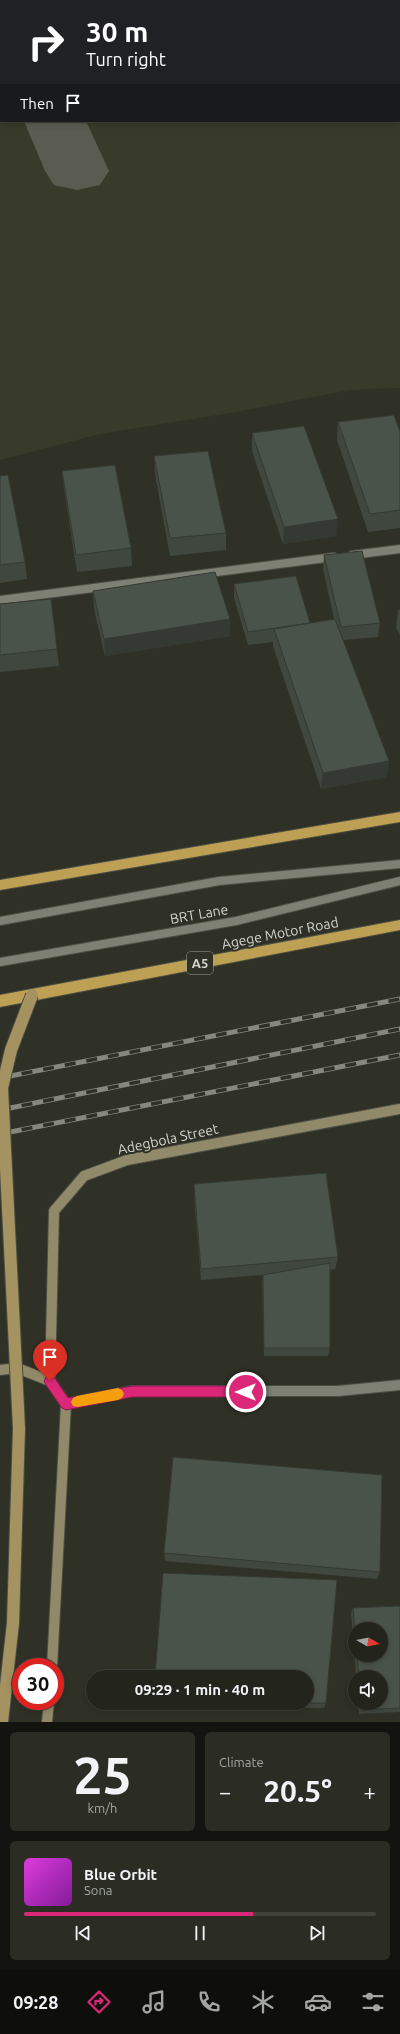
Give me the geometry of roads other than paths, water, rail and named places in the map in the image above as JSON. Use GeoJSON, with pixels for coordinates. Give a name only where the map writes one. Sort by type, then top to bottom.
{"type":"FeatureCollection","features":[{"type":"Feature","properties":{"kind":"highway"},"geometry":{"type":"LineString","coordinates":[[0,885],[400,817]]}},
{"type":"Feature","properties":{"kind":"highway","name":"Agege Motor Road"},"geometry":{"type":"LineString","coordinates":[[0,1001],[400,925]]}},
{"type":"Feature","properties":{"kind":"main road"},"geometry":{"type":"LineString","coordinates":[[2,1722],[13,1624],[19,1428],[2,1088],[11,1050],[32,995]]}},
{"type":"Feature","properties":{"kind":"street"},"geometry":{"type":"LineString","coordinates":[[0,600],[400,549]]}},
{"type":"Feature","properties":{"kind":"street","name":"BRT Lane"},"geometry":{"type":"LineString","coordinates":[[0,921],[219,881],[400,864]]}},
{"type":"Feature","properties":{"kind":"street","name":"BRT Lane"},"geometry":{"type":"LineString","coordinates":[[0,962],[236,921],[400,881]]}},
{"type":"Feature","properties":{"kind":"street","name":"Adegbola Street"},"geometry":{"type":"LineString","coordinates":[[50,1381],[54,1212],[84,1176],[127,1160],[400,1109]]}},
{"type":"Feature","properties":{"kind":"street"},"geometry":{"type":"LineString","coordinates":[[0,1370],[17,1368],[50,1381],[66,1404],[53,1658]]}},
{"type":"Feature","properties":{"kind":"street"},"geometry":{"type":"LineString","coordinates":[[66,1404],[132,1391],[338,1391],[400,1385]]}},
{"type":"Feature","properties":{"kind":"street"},"geometry":{"type":"LineString","coordinates":[[47,1722],[48,1710]]}},
{"type":"Feature","properties":{"kind":"railway"},"geometry":{"type":"LineString","coordinates":[[0,1078],[400,999]]}},
{"type":"Feature","properties":{"kind":"railway"},"geometry":{"type":"LineString","coordinates":[[0,1110],[400,1029]]}},
{"type":"Feature","properties":{"kind":"railway"},"geometry":{"type":"LineString","coordinates":[[0,1134],[400,1055]]}}]}
